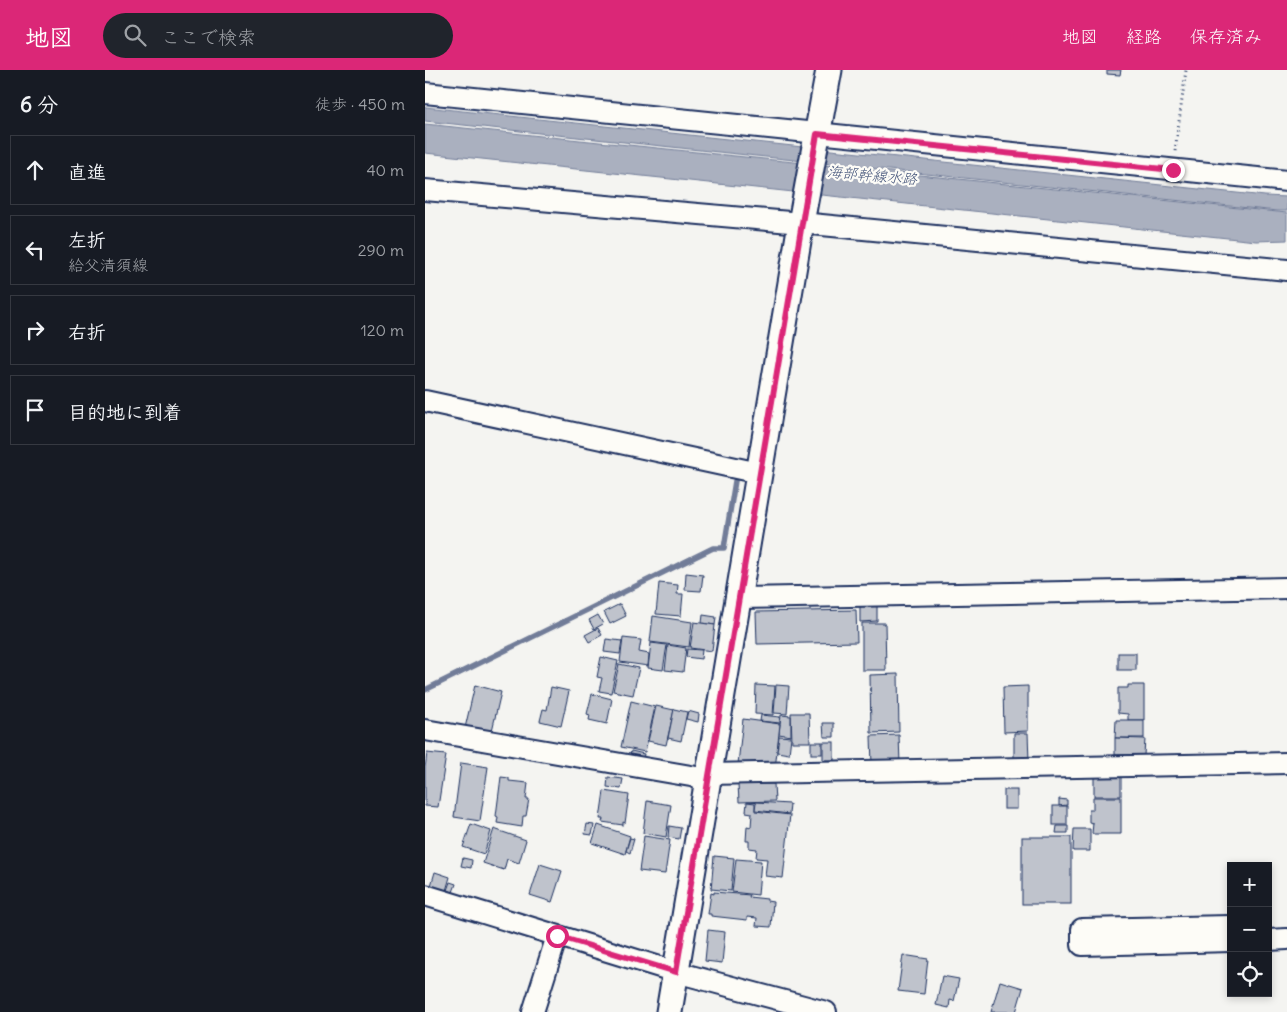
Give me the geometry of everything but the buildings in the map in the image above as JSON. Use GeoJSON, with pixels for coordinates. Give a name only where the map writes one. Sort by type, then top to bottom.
{"type":"FeatureCollection","features":[{"type":"Feature","properties":{"kind":"main road"},"geometry":{"type":"LineString","coordinates":[[669,1012],[803,212],[829,70]]}},
{"type":"Feature","properties":{"kind":"street"},"geometry":{"type":"LineString","coordinates":[[425,94],[817,138],[1287,180]]}},
{"type":"Feature","properties":{"kind":"street"},"geometry":{"type":"LineString","coordinates":[[425,190],[803,212],[1287,270]]}},
{"type":"Feature","properties":{"kind":"street"},"geometry":{"type":"LineString","coordinates":[[425,400],[759,473]]}},
{"type":"Feature","properties":{"kind":"street"},"geometry":{"type":"LineString","coordinates":[[739,598],[1287,588]]}},
{"type":"Feature","properties":{"kind":"street"},"geometry":{"type":"LineString","coordinates":[[425,730],[709,777],[1287,763]]}},
{"type":"Feature","properties":{"kind":"street"},"geometry":{"type":"LineString","coordinates":[[425,895],[676,972],[826,1012]]}},
{"type":"Feature","properties":{"kind":"street"},"geometry":{"type":"LineString","coordinates":[[1227,926],[1082,929],[1082,945],[1227,941]]}},
{"type":"Feature","properties":{"kind":"street"},"geometry":{"type":"LineString","coordinates":[[1272,926],[1287,926]]}},
{"type":"Feature","properties":{"kind":"street"},"geometry":{"type":"LineString","coordinates":[[533,1012],[557,936]]}},
{"type":"Feature","properties":{"kind":"street"},"geometry":{"type":"LineString","coordinates":[[1272,940],[1287,939]]}},
{"type":"Feature","properties":{"kind":"path"},"geometry":{"type":"LineString","coordinates":[[1173,170],[1186,70]]}},
{"type":"Feature","properties":{"kind":"water"},"geometry":{"type":"Polygon","coordinates":[[[425,107],[1287,197],[1287,211],[425,121],[425,107]]]}},
{"type":"Feature","properties":{"kind":"water","name":"海部幹線水路"},"geometry":{"type":"Polygon","coordinates":[[[425,124],[1287,213],[1287,240],[1256,241],[425,153],[425,124]]]}},
{"type":"Feature","properties":{"kind":"waterway"},"geometry":{"type":"LineString","coordinates":[[425,690],[713,548],[724,548],[735,481]]}},
{"type":"Feature","properties":{"kind":"route"},"geometry":{"type":"LineString","coordinates":[[557,936],[676,972],[817,134],[1173,170]]}}]}
